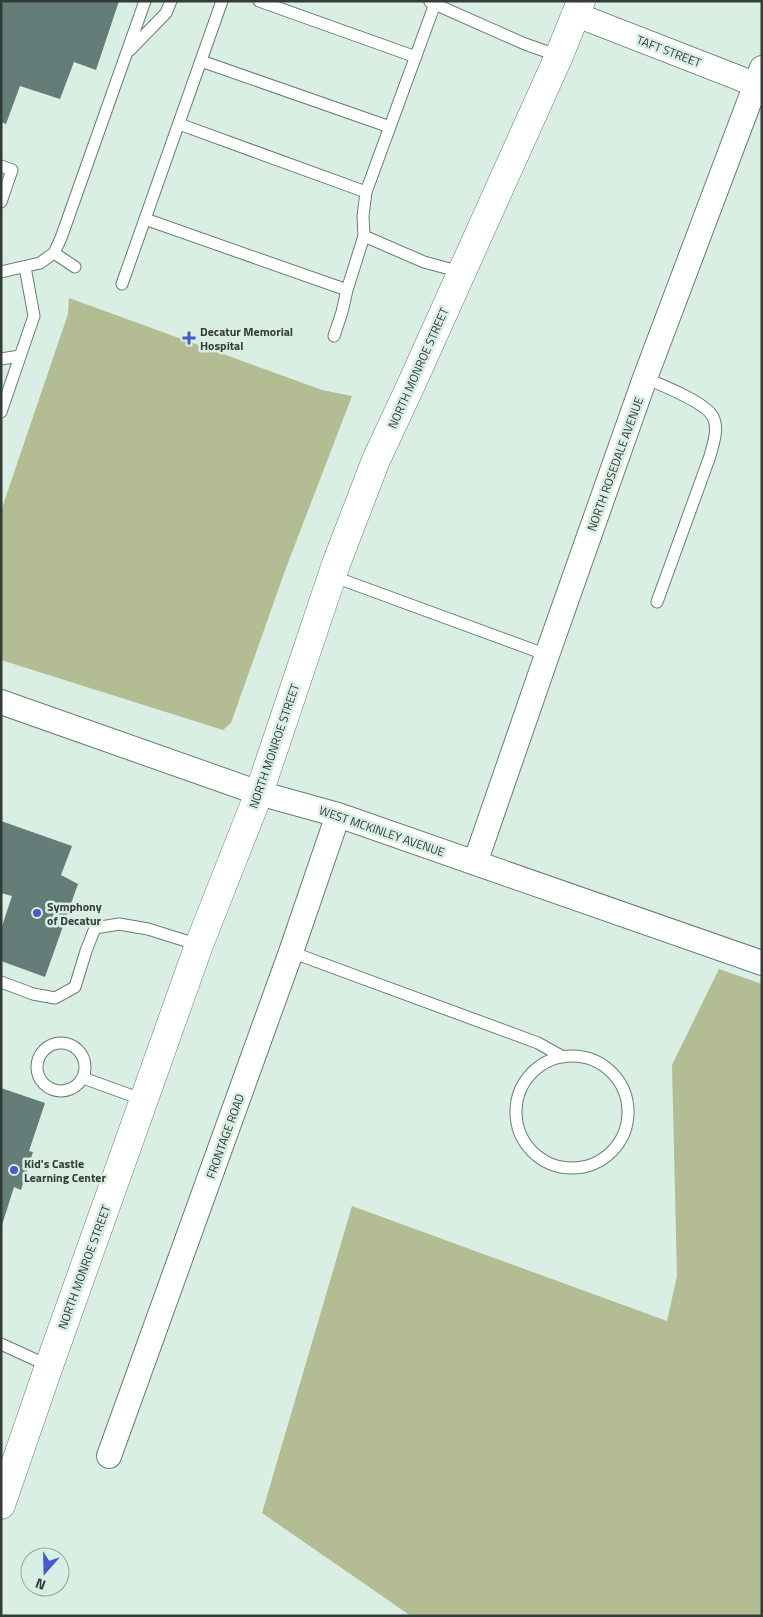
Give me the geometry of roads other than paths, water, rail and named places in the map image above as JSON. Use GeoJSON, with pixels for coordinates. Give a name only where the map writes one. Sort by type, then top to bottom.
{"type":"FeatureCollection","features":[{"type":"Feature","properties":{"kind":"street","name":"NORTH MONROE STREET"},"geometry":{"type":"LineString","coordinates":[[1,1505],[199,945],[259,792],[332,576],[376,460],[579,8]]}},
{"type":"Feature","properties":{"kind":"street","name":"TAFT STREET"},"geometry":{"type":"LineString","coordinates":[[579,8],[760,80]]}},
{"type":"Feature","properties":{"kind":"street","name":"NORTH ROSEDALE AVENUE"},"geometry":{"type":"LineString","coordinates":[[475,863],[546,655],[645,378],[760,80]]}},
{"type":"Feature","properties":{"kind":"street","name":"WEST MCKINLEY AVENUE"},"geometry":{"type":"LineString","coordinates":[[1,702],[259,792],[338,815],[762,963]]}},
{"type":"Feature","properties":{"kind":"street","name":"FRONTAGE ROAD"},"geometry":{"type":"LineString","coordinates":[[109,1456],[291,952],[338,815]]}},
{"type":"Feature","properties":{"kind":"lane"},"geometry":{"type":"LineString","coordinates":[[1,272],[40,263],[54,253],[145,1]]}},
{"type":"Feature","properties":{"kind":"lane"},"geometry":{"type":"LineString","coordinates":[[126,54],[166,13],[170,1]]}},
{"type":"Feature","properties":{"kind":"lane"},"geometry":{"type":"LineString","coordinates":[[122,284],[222,1]]}},
{"type":"Feature","properties":{"kind":"lane"},"geometry":{"type":"LineString","coordinates":[[259,1],[416,57]]}},
{"type":"Feature","properties":{"kind":"lane"},"geometry":{"type":"LineString","coordinates":[[334,336],[364,236],[363,216],[366,192],[416,57],[433,2],[525,44],[559,56]]}},
{"type":"Feature","properties":{"kind":"lane"},"geometry":{"type":"LineString","coordinates":[[201,61],[390,127]]}},
{"type":"Feature","properties":{"kind":"lane"},"geometry":{"type":"LineString","coordinates":[[179,124],[366,192]]}},
{"type":"Feature","properties":{"kind":"lane"},"geometry":{"type":"LineString","coordinates":[[1,166],[12,170],[1,202]]}},
{"type":"Feature","properties":{"kind":"lane"},"geometry":{"type":"LineString","coordinates":[[146,219],[347,290]]}},
{"type":"Feature","properties":{"kind":"lane"},"geometry":{"type":"LineString","coordinates":[[364,236],[424,262],[461,272]]}},
{"type":"Feature","properties":{"kind":"lane"},"geometry":{"type":"LineString","coordinates":[[54,253],[75,267]]}},
{"type":"Feature","properties":{"kind":"lane"},"geometry":{"type":"LineString","coordinates":[[1,412],[34,316],[25,267]]}},
{"type":"Feature","properties":{"kind":"lane"},"geometry":{"type":"LineString","coordinates":[[1,360],[20,356]]}},
{"type":"Feature","properties":{"kind":"lane"},"geometry":{"type":"LineString","coordinates":[[645,378],[703,406],[713,417],[716,432],[710,456],[657,602]]}},
{"type":"Feature","properties":{"kind":"lane"},"geometry":{"type":"LineString","coordinates":[[332,576],[546,655]]}},
{"type":"Feature","properties":{"kind":"lane"},"geometry":{"type":"LineString","coordinates":[[1,982],[33,994],[55,998],[62,995],[75,987],[95,928],[119,924],[148,929],[199,945]]}},
{"type":"Feature","properties":{"kind":"lane"},"geometry":{"type":"LineString","coordinates":[[291,952],[538,1043],[563,1057],[583,1057],[601,1064],[616,1076],[626,1092],[629,1111],[626,1130],[617,1147],[603,1160],[585,1167],[566,1168],[549,1164],[534,1153],[523,1139],[517,1122],[516,1104],[522,1087],[532,1072],[547,1062],[563,1057]]}},
{"type":"Feature","properties":{"kind":"lane"},"geometry":{"type":"LineString","coordinates":[[55,1043],[71,1044],[78,1048],[83,1055],[86,1070],[83,1078],[78,1085],[71,1089],[63,1092],[55,1091],[41,1081],[37,1073],[36,1065],[38,1058],[48,1046],[55,1043]]}},
{"type":"Feature","properties":{"kind":"lane"},"geometry":{"type":"LineString","coordinates":[[83,1078],[144,1100]]}},
{"type":"Feature","properties":{"kind":"lane"},"geometry":{"type":"LineString","coordinates":[[1,1344],[49,1366]]}},
{"type":"Feature","properties":{"kind":"place","name":"Decatur Memorial Hospital"},"geometry":{"type":"Point","coordinates":[189,338]}},
{"type":"Feature","properties":{"kind":"place","name":"Symphony of Decatur"},"geometry":{"type":"Point","coordinates":[37,913]}},
{"type":"Feature","properties":{"kind":"place","name":"Kid's Castle Learning Center"},"geometry":{"type":"Point","coordinates":[14,1170]}}]}
